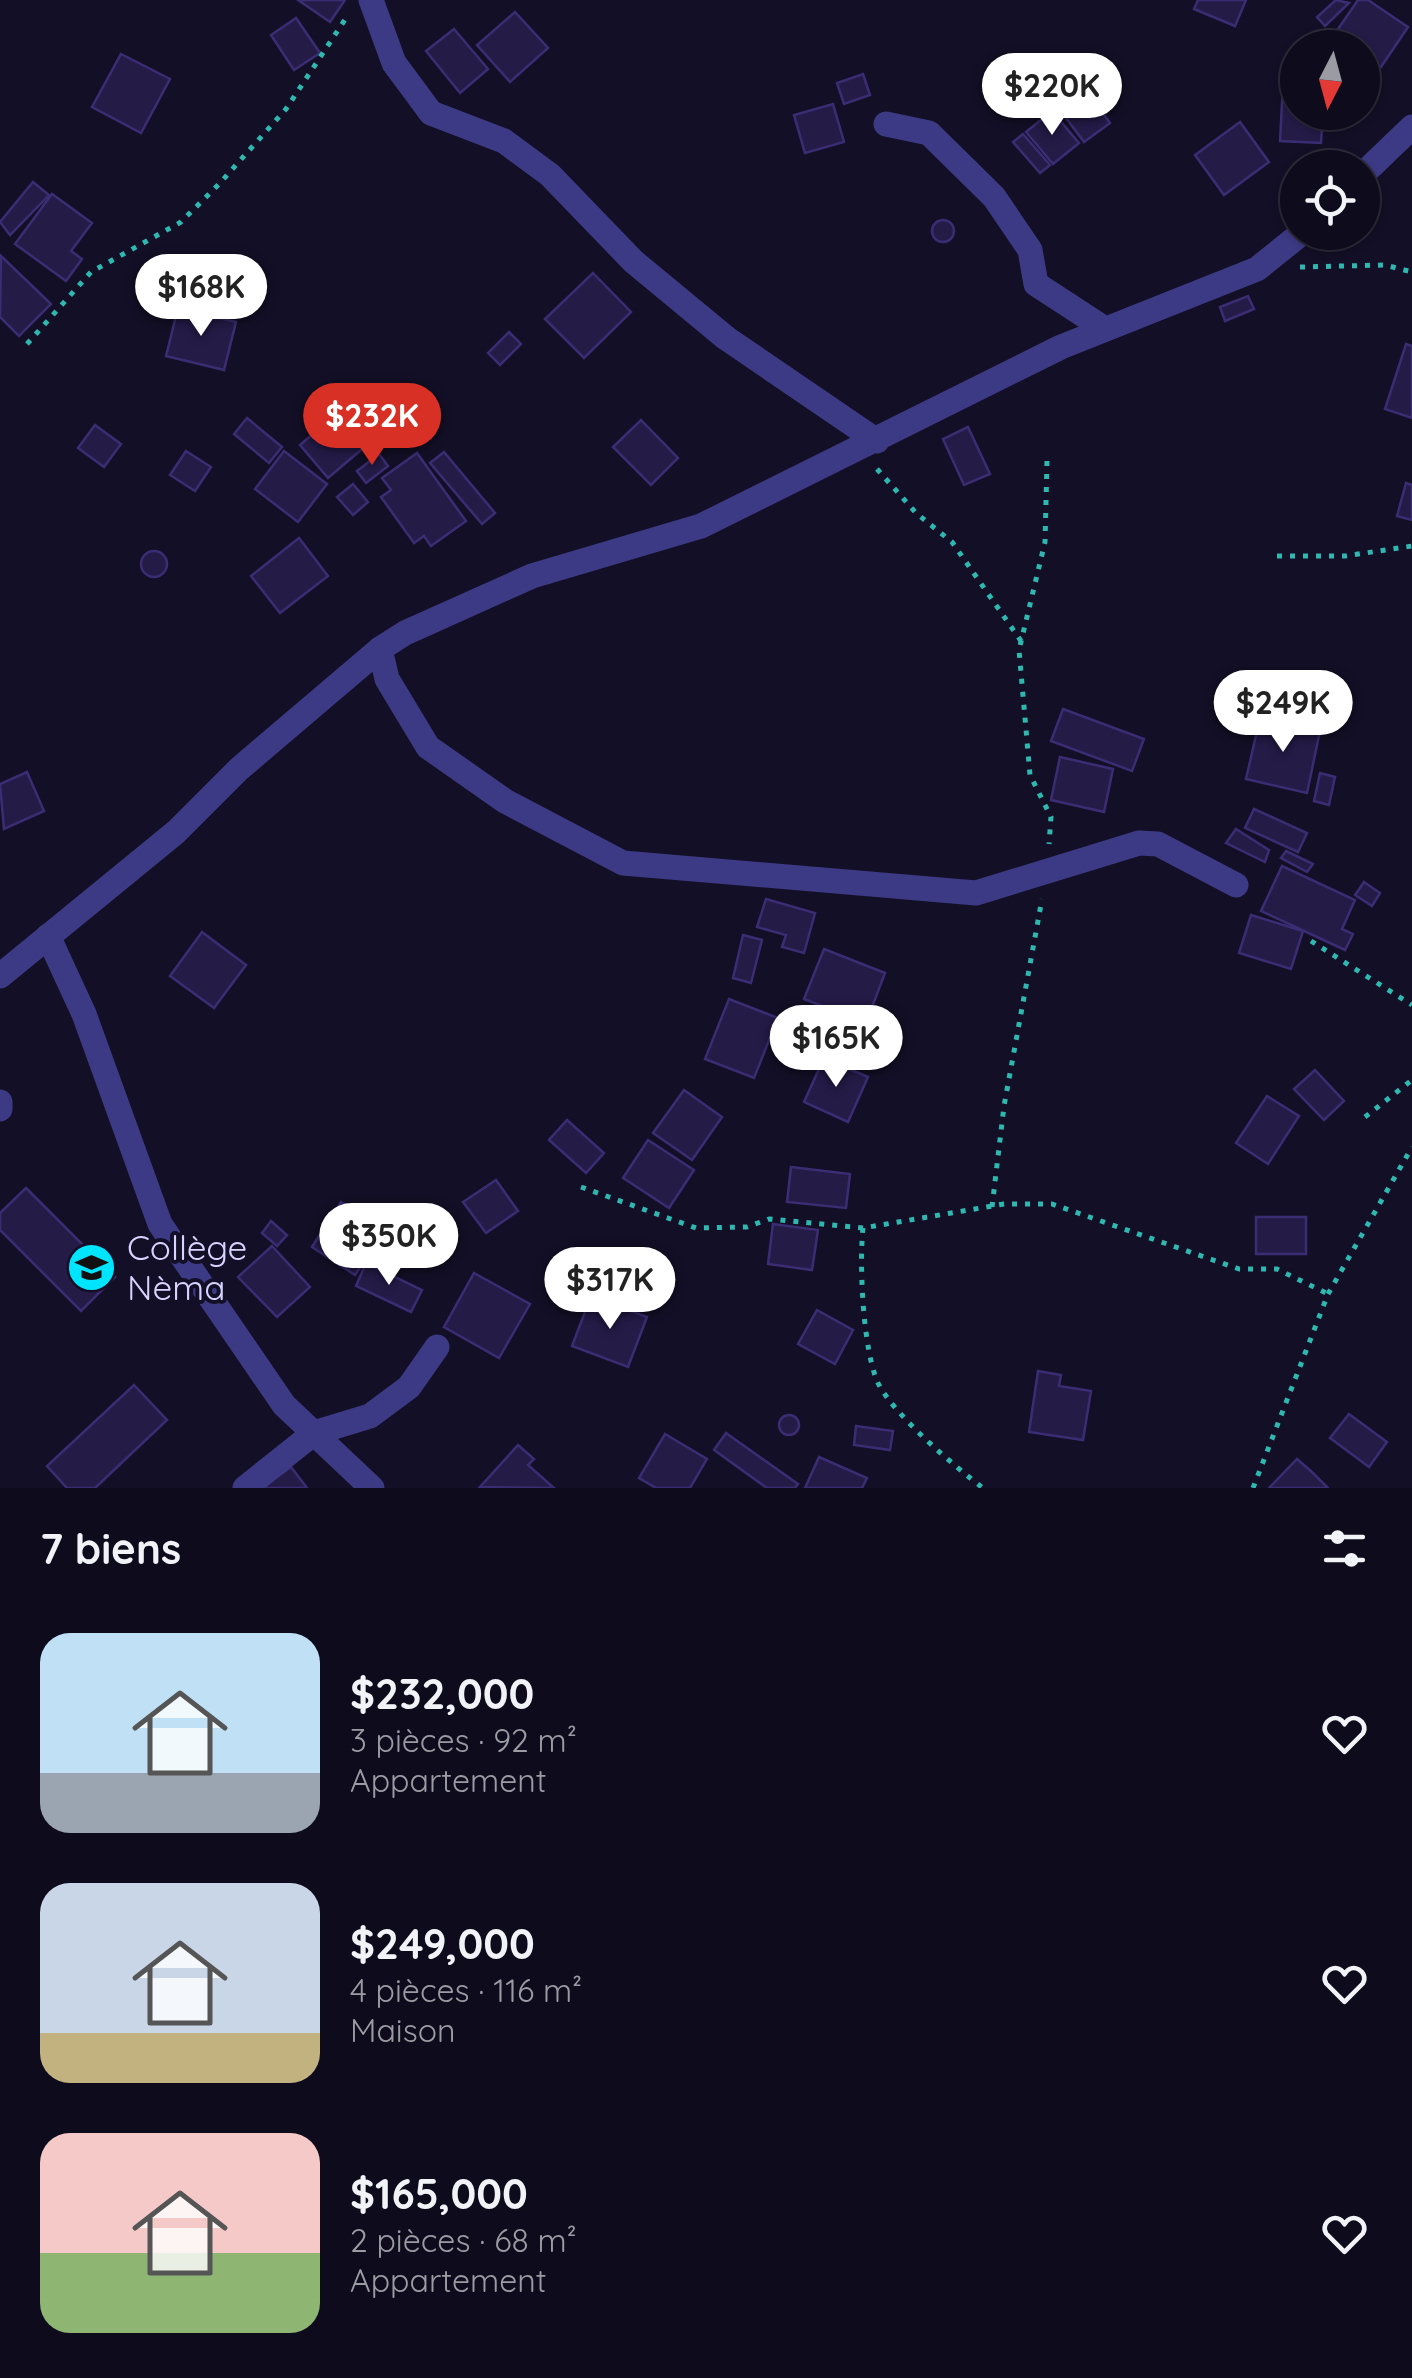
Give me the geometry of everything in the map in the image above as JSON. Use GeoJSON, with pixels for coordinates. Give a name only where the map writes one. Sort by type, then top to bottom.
{"type":"FeatureCollection","features":[{"type":"Feature","properties":{"kind":"street"},"geometry":{"type":"LineString","coordinates":[[371,0],[394,63],[431,113],[504,141],[535,164],[633,261],[726,338],[875,441]]}},
{"type":"Feature","properties":{"kind":"street"},"geometry":{"type":"LineString","coordinates":[[886,124],[929,134],[994,197],[1030,250],[1036,284],[1105,329]]}},
{"type":"Feature","properties":{"kind":"street"},"geometry":{"type":"LineString","coordinates":[[1380,158],[1412,128]]}},
{"type":"Feature","properties":{"kind":"street"},"geometry":{"type":"LineString","coordinates":[[0,976],[176,832],[239,769],[380,649],[405,633],[532,576],[701,526],[1105,329],[1257,269],[1281,250]]}},
{"type":"Feature","properties":{"kind":"street"},"geometry":{"type":"LineString","coordinates":[[380,649],[387,679],[428,746],[505,801],[623,863],[976,893],[1139,843],[1158,844],[1236,884]]}},
{"type":"Feature","properties":{"kind":"street"},"geometry":{"type":"LineString","coordinates":[[48,936],[84,1014],[160,1224],[284,1405],[372,1488]]}},
{"type":"Feature","properties":{"kind":"street"},"geometry":{"type":"LineString","coordinates":[[245,1488],[314,1432],[370,1416],[409,1387],[437,1347]]}},
{"type":"Feature","properties":{"kind":"path"},"geometry":{"type":"LineString","coordinates":[[27,344],[91,272],[181,222],[220,183],[286,109],[358,0]]}},
{"type":"Feature","properties":{"kind":"path"},"geometry":{"type":"LineString","coordinates":[[1257,269],[1385,265],[1412,272]]}},
{"type":"Feature","properties":{"kind":"path"},"geometry":{"type":"LineString","coordinates":[[875,441],[863,454],[916,514],[952,542],[1021,641]]}},
{"type":"Feature","properties":{"kind":"path"},"geometry":{"type":"LineString","coordinates":[[992,1207],[1004,1106],[1045,874],[1050,817],[1030,776],[1021,641],[1044,542],[1047,461]]}},
{"type":"Feature","properties":{"kind":"path"},"geometry":{"type":"LineString","coordinates":[[1277,556],[1345,556],[1412,546]]}},
{"type":"Feature","properties":{"kind":"path"},"geometry":{"type":"LineString","coordinates":[[1311,941],[1412,1004]]}},
{"type":"Feature","properties":{"kind":"path"},"geometry":{"type":"LineString","coordinates":[[1364,1117],[1412,1080]]}},
{"type":"Feature","properties":{"kind":"path"},"geometry":{"type":"LineString","coordinates":[[1253,1488],[1328,1294],[1412,1146]]}},
{"type":"Feature","properties":{"kind":"path"},"geometry":{"type":"LineString","coordinates":[[580,1187],[696,1228],[746,1227],[768,1219],[863,1228],[992,1207],[1052,1204],[1239,1269],[1277,1269],[1328,1294]]}},
{"type":"Feature","properties":{"kind":"path"},"geometry":{"type":"LineString","coordinates":[[863,1228],[858,1273],[878,1383],[938,1453],[983,1488]]}},
{"type":"Feature","properties":{"kind":"building"},"geometry":{"type":"Polygon","coordinates":[[[298,0],[345,0],[330,22],[298,0]]]}},
{"type":"Feature","properties":{"kind":"building"},"geometry":{"type":"Polygon","coordinates":[[[1198,0],[1246,0],[1235,26],[1194,9],[1198,0]]]}},
{"type":"Feature","properties":{"kind":"building"},"geometry":{"type":"Polygon","coordinates":[[[1336,0],[1349,3],[1325,26],[1317,17],[1336,0]]]}},
{"type":"Feature","properties":{"kind":"building"},"geometry":{"type":"Polygon","coordinates":[[[1358,0],[1368,0],[1408,27],[1381,67],[1380,30],[1337,30],[1358,0]]]}},
{"type":"Feature","properties":{"kind":"building"},"geometry":{"type":"Polygon","coordinates":[[[515,12],[548,48],[510,82],[477,45],[515,12]]]}},
{"type":"Feature","properties":{"kind":"building"},"geometry":{"type":"Polygon","coordinates":[[[296,18],[320,53],[294,70],[271,35],[296,18]]]}},
{"type":"Feature","properties":{"kind":"building"},"geometry":{"type":"Polygon","coordinates":[[[454,29],[488,69],[460,93],[426,51],[454,29]]]}},
{"type":"Feature","properties":{"kind":"building"},"geometry":{"type":"Polygon","coordinates":[[[121,54],[170,79],[141,133],[92,107],[121,54]]]}},
{"type":"Feature","properties":{"kind":"building"},"geometry":{"type":"Polygon","coordinates":[[[863,74],[870,95],[844,104],[837,83],[863,74]]]}},
{"type":"Feature","properties":{"kind":"building"},"geometry":{"type":"Polygon","coordinates":[[[1092,98],[1110,123],[1084,142],[1066,118],[1092,98]]]}},
{"type":"Feature","properties":{"kind":"building"},"geometry":{"type":"Polygon","coordinates":[[[833,104],[844,142],[805,153],[794,115],[833,104]]]}},
{"type":"Feature","properties":{"kind":"building"},"geometry":{"type":"Polygon","coordinates":[[[1052,111],[1079,143],[1053,164],[1026,132],[1052,111]]]}},
{"type":"Feature","properties":{"kind":"building"},"geometry":{"type":"Polygon","coordinates":[[[1240,122],[1269,162],[1224,195],[1195,155],[1240,122]]]}},
{"type":"Feature","properties":{"kind":"building"},"geometry":{"type":"Polygon","coordinates":[[[1281,130],[1322,130],[1321,143],[1280,141],[1281,130]]]}},
{"type":"Feature","properties":{"kind":"building"},"geometry":{"type":"Polygon","coordinates":[[[1023,134],[1050,165],[1040,173],[1013,142],[1023,134]]]}},
{"type":"Feature","properties":{"kind":"building"},"geometry":{"type":"Polygon","coordinates":[[[33,182],[49,195],[10,235],[0,222],[33,182]]]}},
{"type":"Feature","properties":{"kind":"building"},"geometry":{"type":"Polygon","coordinates":[[[52,194],[92,223],[71,251],[82,259],[66,281],[15,244],[52,194]]]}},
{"type":"Feature","properties":{"kind":"building"},"geometry":{"type":"Polygon","coordinates":[[[943,220],[951,223],[951,239],[943,242],[935,239],[932,231],[935,223],[943,220]]]}},
{"type":"Feature","properties":{"kind":"building"},"geometry":{"type":"Polygon","coordinates":[[[1,256],[51,304],[19,336],[0,317],[1,256]]]}},
{"type":"Feature","properties":{"kind":"building"},"geometry":{"type":"Polygon","coordinates":[[[593,273],[631,312],[584,358],[545,319],[593,273]]]}},
{"type":"Feature","properties":{"kind":"building"},"geometry":{"type":"Polygon","coordinates":[[[1248,296],[1254,309],[1225,321],[1220,307],[1248,296]]]}},
{"type":"Feature","properties":{"kind":"building"},"geometry":{"type":"Polygon","coordinates":[[[178,308],[236,322],[224,370],[166,356],[178,308]]]}},
{"type":"Feature","properties":{"kind":"building"},"geometry":{"type":"Polygon","coordinates":[[[509,332],[521,344],[500,365],[488,353],[509,332]]]}},
{"type":"Feature","properties":{"kind":"building"},"geometry":{"type":"Polygon","coordinates":[[[1406,344],[1412,346],[1412,418],[1385,409],[1406,344]]]}},
{"type":"Feature","properties":{"kind":"building"},"geometry":{"type":"Polygon","coordinates":[[[340,411],[368,444],[328,478],[300,445],[340,411]]]}},
{"type":"Feature","properties":{"kind":"building"},"geometry":{"type":"Polygon","coordinates":[[[247,418],[282,447],[269,463],[234,434],[247,418]]]}},
{"type":"Feature","properties":{"kind":"building"},"geometry":{"type":"Polygon","coordinates":[[[641,420],[678,458],[651,485],[613,447],[641,420]]]}},
{"type":"Feature","properties":{"kind":"building"},"geometry":{"type":"Polygon","coordinates":[[[95,425],[121,444],[104,467],[78,448],[95,425]]]}},
{"type":"Feature","properties":{"kind":"building"},"geometry":{"type":"Polygon","coordinates":[[[968,427],[990,474],[964,485],[943,439],[968,427]]]}},
{"type":"Feature","properties":{"kind":"building"},"geometry":{"type":"Polygon","coordinates":[[[186,451],[211,467],[195,491],[170,475],[186,451]]]}},
{"type":"Feature","properties":{"kind":"building"},"geometry":{"type":"Polygon","coordinates":[[[284,451],[327,484],[298,522],[255,489],[284,451]]]}},
{"type":"Feature","properties":{"kind":"building"},"geometry":{"type":"Polygon","coordinates":[[[444,452],[495,513],[482,524],[430,463],[444,452]]]}},
{"type":"Feature","properties":{"kind":"building"},"geometry":{"type":"Polygon","coordinates":[[[417,453],[466,521],[431,546],[424,536],[414,543],[381,497],[391,490],[382,478],[417,453]]]}},
{"type":"Feature","properties":{"kind":"building"},"geometry":{"type":"Polygon","coordinates":[[[379,454],[388,466],[366,483],[357,471],[379,454]]]}},
{"type":"Feature","properties":{"kind":"building"},"geometry":{"type":"Polygon","coordinates":[[[1406,483],[1412,485],[1412,520],[1397,516],[1406,483]]]}},
{"type":"Feature","properties":{"kind":"building"},"geometry":{"type":"Polygon","coordinates":[[[353,484],[368,502],[353,515],[337,497],[353,484]]]}},
{"type":"Feature","properties":{"kind":"building"},"geometry":{"type":"Polygon","coordinates":[[[299,538],[328,576],[280,613],[251,576],[299,538]]]}},
{"type":"Feature","properties":{"kind":"building"},"geometry":{"type":"Polygon","coordinates":[[[154,551],[163,555],[167,564],[163,573],[154,577],[145,573],[141,564],[145,555],[154,551]]]}},
{"type":"Feature","properties":{"kind":"building"},"geometry":{"type":"Polygon","coordinates":[[[1063,709],[1144,739],[1132,771],[1051,741],[1063,709]]]}},
{"type":"Feature","properties":{"kind":"building"},"geometry":{"type":"Polygon","coordinates":[[[1260,718],[1320,731],[1307,793],[1246,779],[1260,718]]]}},
{"type":"Feature","properties":{"kind":"building"},"geometry":{"type":"Polygon","coordinates":[[[1060,757],[1113,769],[1104,812],[1051,800],[1060,757]]]}},
{"type":"Feature","properties":{"kind":"building"},"geometry":{"type":"Polygon","coordinates":[[[27,772],[44,811],[4,829],[0,784],[27,772]]]}},
{"type":"Feature","properties":{"kind":"building"},"geometry":{"type":"Polygon","coordinates":[[[1320,773],[1335,777],[1329,805],[1314,801],[1320,773]]]}},
{"type":"Feature","properties":{"kind":"building"},"geometry":{"type":"Polygon","coordinates":[[[1254,809],[1307,833],[1298,852],[1245,828],[1254,809]]]}},
{"type":"Feature","properties":{"kind":"building"},"geometry":{"type":"Polygon","coordinates":[[[1236,829],[1269,850],[1265,862],[1226,843],[1236,829]]]}},
{"type":"Feature","properties":{"kind":"building"},"geometry":{"type":"Polygon","coordinates":[[[1286,851],[1313,864],[1307,872],[1281,858],[1286,851]]]}},
{"type":"Feature","properties":{"kind":"building"},"geometry":{"type":"Polygon","coordinates":[[[1282,866],[1355,900],[1342,929],[1353,934],[1345,950],[1261,911],[1282,866]]]}},
{"type":"Feature","properties":{"kind":"building"},"geometry":{"type":"Polygon","coordinates":[[[1364,882],[1380,893],[1372,906],[1355,895],[1364,882]]]}},
{"type":"Feature","properties":{"kind":"building"},"geometry":{"type":"Polygon","coordinates":[[[766,899],[815,913],[804,953],[782,947],[786,935],[757,927],[766,899]]]}},
{"type":"Feature","properties":{"kind":"building"},"geometry":{"type":"Polygon","coordinates":[[[1251,915],[1303,931],[1291,969],[1239,953],[1251,915]]]}},
{"type":"Feature","properties":{"kind":"building"},"geometry":{"type":"Polygon","coordinates":[[[202,932],[246,965],[214,1008],[170,976],[202,932]]]}},
{"type":"Feature","properties":{"kind":"building"},"geometry":{"type":"Polygon","coordinates":[[[743,935],[762,940],[751,983],[733,978],[743,935]]]}},
{"type":"Feature","properties":{"kind":"building"},"geometry":{"type":"Polygon","coordinates":[[[824,949],[885,973],[866,1023],[804,999],[824,949]]]}},
{"type":"Feature","properties":{"kind":"building"},"geometry":{"type":"Polygon","coordinates":[[[729,999],[778,1018],[754,1078],[705,1059],[729,999]]]}},
{"type":"Feature","properties":{"kind":"building"},"geometry":{"type":"Polygon","coordinates":[[[824,1058],[868,1077],[848,1122],[804,1102],[824,1058]]]}},
{"type":"Feature","properties":{"kind":"building"},"geometry":{"type":"Polygon","coordinates":[[[1315,1070],[1344,1101],[1324,1120],[1294,1089],[1315,1070]]]}},
{"type":"Feature","properties":{"kind":"building"},"geometry":{"type":"Polygon","coordinates":[[[684,1090],[722,1117],[692,1160],[653,1133],[684,1090]]]}},
{"type":"Feature","properties":{"kind":"building"},"geometry":{"type":"Polygon","coordinates":[[[1267,1096],[1299,1116],[1268,1164],[1236,1143],[1267,1096]]]}},
{"type":"Feature","properties":{"kind":"building"},"geometry":{"type":"Polygon","coordinates":[[[567,1120],[604,1153],[586,1173],[549,1140],[567,1120]]]}},
{"type":"Feature","properties":{"kind":"building"},"geometry":{"type":"Polygon","coordinates":[[[648,1140],[694,1170],[669,1208],[623,1178],[648,1140]]]}},
{"type":"Feature","properties":{"kind":"building"},"geometry":{"type":"Polygon","coordinates":[[[791,1167],[850,1174],[846,1208],[787,1202],[791,1167]]]}},
{"type":"Feature","properties":{"kind":"building"},"geometry":{"type":"Polygon","coordinates":[[[496,1180],[518,1211],[486,1233],[463,1202],[496,1180]]]}},
{"type":"Feature","properties":{"kind":"building"},"geometry":{"type":"Polygon","coordinates":[[[26,1188],[115,1277],[81,1311],[0,1230],[0,1213],[26,1188]]]}},
{"type":"Feature","properties":{"kind":"building"},"geometry":{"type":"Polygon","coordinates":[[[341,1202],[385,1231],[355,1275],[312,1247],[341,1202]]]}},
{"type":"Feature","properties":{"kind":"building"},"geometry":{"type":"Polygon","coordinates":[[[1256,1217],[1306,1217],[1306,1254],[1256,1254],[1256,1217]]]}},
{"type":"Feature","properties":{"kind":"building"},"geometry":{"type":"Polygon","coordinates":[[[271,1221],[287,1235],[277,1246],[262,1233],[271,1221]]]}},
{"type":"Feature","properties":{"kind":"building"},"geometry":{"type":"Polygon","coordinates":[[[773,1224],[818,1230],[812,1270],[768,1264],[773,1224]]]}},
{"type":"Feature","properties":{"kind":"building"},"geometry":{"type":"Polygon","coordinates":[[[272,1246],[310,1287],[277,1317],[238,1277],[272,1246]]]}},
{"type":"Feature","properties":{"kind":"building"},"geometry":{"type":"Polygon","coordinates":[[[366,1263],[422,1290],[411,1312],[356,1286],[366,1263]]]}},
{"type":"Feature","properties":{"kind":"building"},"geometry":{"type":"Polygon","coordinates":[[[474,1273],[530,1304],[499,1358],[444,1327],[474,1273]]]}},
{"type":"Feature","properties":{"kind":"building"},"geometry":{"type":"Polygon","coordinates":[[[591,1296],[647,1317],[628,1367],[572,1346],[591,1296]]]}},
{"type":"Feature","properties":{"kind":"building"},"geometry":{"type":"Polygon","coordinates":[[[817,1310],[853,1330],[835,1364],[798,1344],[817,1310]]]}},
{"type":"Feature","properties":{"kind":"building"},"geometry":{"type":"Polygon","coordinates":[[[1038,1371],[1061,1375],[1059,1386],[1091,1391],[1083,1440],[1029,1432],[1038,1371]]]}},
{"type":"Feature","properties":{"kind":"building"},"geometry":{"type":"Polygon","coordinates":[[[134,1385],[167,1420],[95,1488],[67,1488],[47,1466],[134,1385]]]}},
{"type":"Feature","properties":{"kind":"building"},"geometry":{"type":"Polygon","coordinates":[[[1349,1414],[1387,1442],[1369,1467],[1330,1438],[1349,1414]]]}},
{"type":"Feature","properties":{"kind":"building"},"geometry":{"type":"Polygon","coordinates":[[[785,1415],[793,1415],[799,1425],[793,1435],[785,1435],[779,1429],[779,1421],[785,1415]]]}},
{"type":"Feature","properties":{"kind":"building"},"geometry":{"type":"Polygon","coordinates":[[[856,1426],[893,1431],[890,1450],[854,1445],[856,1426]]]}},
{"type":"Feature","properties":{"kind":"building"},"geometry":{"type":"Polygon","coordinates":[[[726,1433],[798,1484],[795,1488],[767,1488],[714,1450],[726,1433]]]}},
{"type":"Feature","properties":{"kind":"building"},"geometry":{"type":"Polygon","coordinates":[[[665,1434],[707,1459],[690,1488],[656,1488],[639,1478],[665,1434]]]}},
{"type":"Feature","properties":{"kind":"building"},"geometry":{"type":"Polygon","coordinates":[[[518,1445],[534,1459],[528,1465],[554,1488],[480,1487],[518,1445]]]}},
{"type":"Feature","properties":{"kind":"building"},"geometry":{"type":"Polygon","coordinates":[[[819,1457],[867,1478],[862,1488],[805,1488],[819,1457]]]}},
{"type":"Feature","properties":{"kind":"building"},"geometry":{"type":"Polygon","coordinates":[[[1297,1459],[1312,1472],[1328,1488],[1269,1488],[1297,1459]]]}},
{"type":"Feature","properties":{"kind":"building"},"geometry":{"type":"Polygon","coordinates":[[[291,1467],[307,1488],[262,1488],[291,1467]]]}},
{"type":"Feature","properties":{"kind":"place","name":"Collège Nèma"},"geometry":{"type":"Point","coordinates":[92,1267]}}]}
